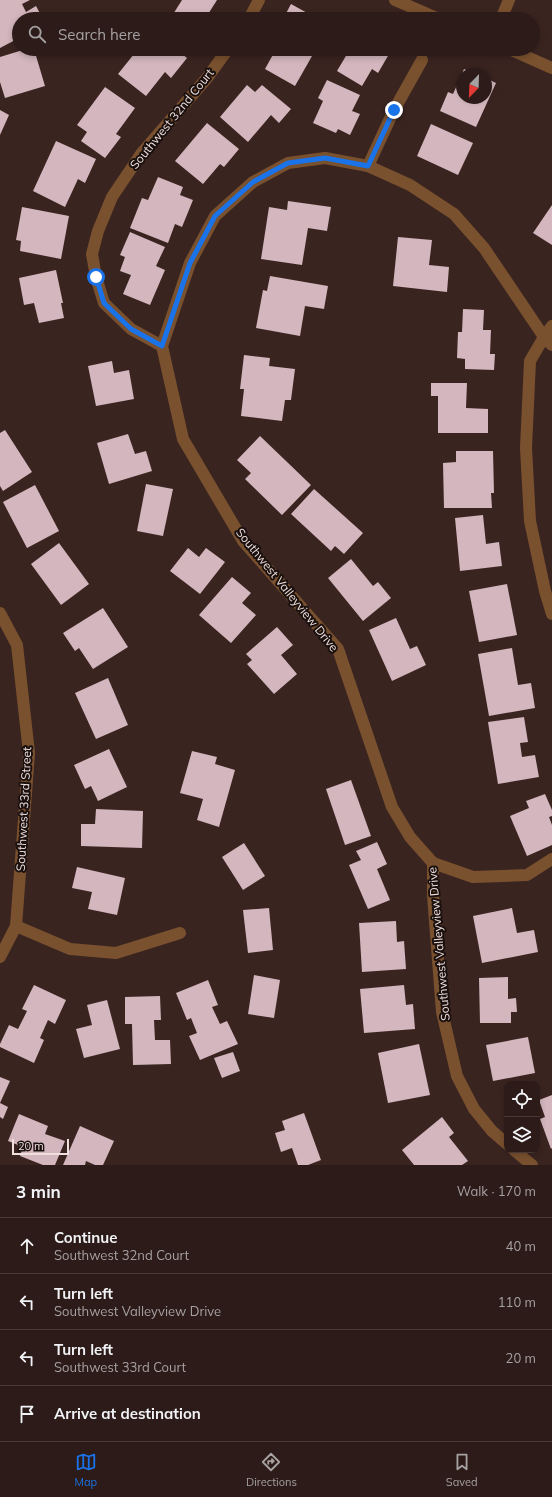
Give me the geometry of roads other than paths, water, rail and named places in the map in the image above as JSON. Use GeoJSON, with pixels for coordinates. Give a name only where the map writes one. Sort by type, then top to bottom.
{"type":"FeatureCollection","features":[{"type":"Feature","properties":{"kind":"street"},"geometry":{"type":"LineString","coordinates":[[253,12],[259,0]]}},
{"type":"Feature","properties":{"kind":"street"},"geometry":{"type":"LineString","coordinates":[[395,0],[423,12]]}},
{"type":"Feature","properties":{"kind":"street"},"geometry":{"type":"LineString","coordinates":[[504,12],[509,0]]}},
{"type":"Feature","properties":{"kind":"street","name":"Southwest 32nd Court"},"geometry":{"type":"LineString","coordinates":[[162,346],[131,329],[104,303],[96,277],[92,254],[98,231],[112,197],[141,154],[207,78],[223,56]]}},
{"type":"Feature","properties":{"kind":"street"},"geometry":{"type":"LineString","coordinates":[[524,56],[552,68]]}},
{"type":"Feature","properties":{"kind":"street"},"geometry":{"type":"LineString","coordinates":[[368,166],[394,110],[422,60]]}},
{"type":"Feature","properties":{"kind":"street"},"geometry":{"type":"LineString","coordinates":[[162,346],[190,263],[215,216],[253,182],[288,163],[325,158],[368,166],[410,185],[454,214],[484,248],[548,341]]}},
{"type":"Feature","properties":{"kind":"street"},"geometry":{"type":"LineString","coordinates":[[552,326],[548,341],[530,361],[526,448],[530,521],[545,592],[552,614]]}},
{"type":"Feature","properties":{"kind":"street","name":"Southwest Valleyview Drive"},"geometry":{"type":"LineString","coordinates":[[162,346],[183,439],[243,541],[338,649],[392,807],[410,837],[433,863],[433,895],[442,1012],[457,1076],[474,1109],[504,1141]]}},
{"type":"Feature","properties":{"kind":"street","name":"Southwest 33rd Street"},"geometry":{"type":"LineString","coordinates":[[0,613],[17,645],[29,753],[16,926],[0,958]]}},
{"type":"Feature","properties":{"kind":"street"},"geometry":{"type":"LineString","coordinates":[[433,863],[473,877],[527,875],[552,859]]}},
{"type":"Feature","properties":{"kind":"street"},"geometry":{"type":"LineString","coordinates":[[16,926],[70,949],[116,953],[180,933]]}},
{"type":"Feature","properties":{"kind":"street"},"geometry":{"type":"LineString","coordinates":[[518,1153],[532,1165]]}}]}
